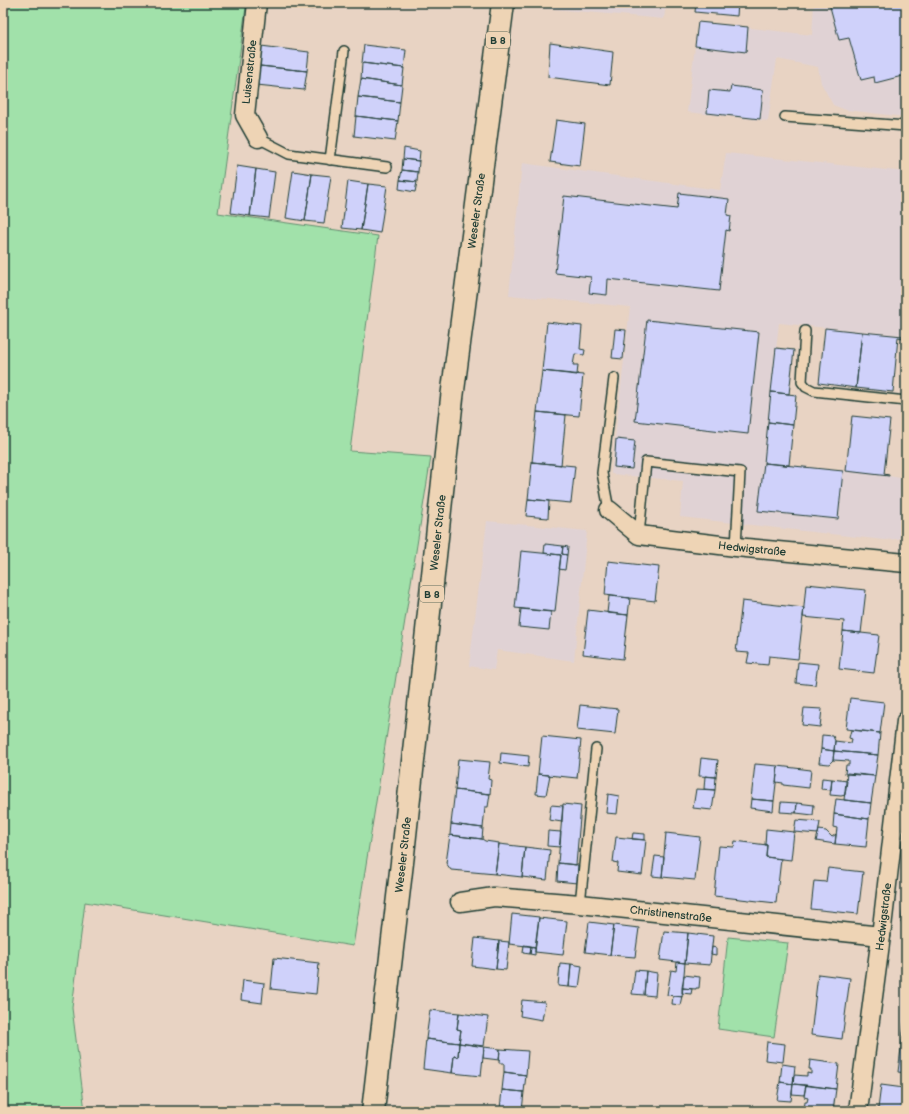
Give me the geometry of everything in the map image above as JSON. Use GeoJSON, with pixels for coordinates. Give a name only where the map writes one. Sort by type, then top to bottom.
{"type":"FeatureCollection","features":[{"type":"Feature","properties":{"kind":"main road","name":"Weseler Straße"},"geometry":{"type":"LineString","coordinates":[[373,1111],[404,846],[452,398],[503,3]]}},
{"type":"Feature","properties":{"kind":"street","name":"Luisenstraße"},"geometry":{"type":"LineString","coordinates":[[257,3],[245,115],[258,138]]}},
{"type":"Feature","properties":{"kind":"street"},"geometry":{"type":"LineString","coordinates":[[609,510],[639,535]]}},
{"type":"Feature","properties":{"kind":"street","name":"Hedwigstraße"},"geometry":{"type":"LineString","coordinates":[[639,535],[736,547],[906,563]]}},
{"type":"Feature","properties":{"kind":"street","name":"Hedwigstraße"},"geometry":{"type":"LineString","coordinates":[[858,1111],[881,936],[906,721]]}},
{"type":"Feature","properties":{"kind":"street","name":"Christinenstraße"},"geometry":{"type":"LineString","coordinates":[[460,902],[494,897],[580,904],[881,936]]}},
{"type":"Feature","properties":{"kind":"lane"},"geometry":{"type":"LineString","coordinates":[[330,160],[344,51]]}},
{"type":"Feature","properties":{"kind":"lane"},"geometry":{"type":"LineString","coordinates":[[785,117],[906,126]]}},
{"type":"Feature","properties":{"kind":"lane"},"geometry":{"type":"LineString","coordinates":[[258,138],[289,154],[387,167]]}},
{"type":"Feature","properties":{"kind":"lane"},"geometry":{"type":"LineString","coordinates":[[805,331],[802,382],[806,387],[814,391],[906,401]]}},
{"type":"Feature","properties":{"kind":"lane"},"geometry":{"type":"LineString","coordinates":[[609,510],[602,473],[614,378]]}},
{"type":"Feature","properties":{"kind":"lane"},"geometry":{"type":"LineString","coordinates":[[639,535],[646,462],[740,472],[736,547]]}},
{"type":"Feature","properties":{"kind":"lane"},"geometry":{"type":"LineString","coordinates":[[580,904],[596,749]]}},
{"type":"Feature","properties":{"kind":"shaded area"},"geometry":{"type":"Polygon","coordinates":[[[542,3],[666,3],[664,19],[542,8],[542,3]]]}},
{"type":"Feature","properties":{"kind":"shaded area"},"geometry":{"type":"Polygon","coordinates":[[[814,3],[906,3],[906,117],[846,110],[833,105],[821,83],[818,67],[777,59],[768,121],[687,112],[698,22],[812,35],[814,3]]]}},
{"type":"Feature","properties":{"kind":"shaded area"},"geometry":{"type":"Polygon","coordinates":[[[726,153],[906,172],[906,336],[779,323],[764,462],[906,479],[906,531],[898,539],[884,540],[680,517],[683,481],[611,474],[630,307],[509,295],[522,163],[720,190],[726,153]]]}},
{"type":"Feature","properties":{"kind":"shaded area"},"geometry":{"type":"Polygon","coordinates":[[[487,521],[587,531],[574,661],[497,650],[494,670],[469,666],[487,521]]]}},
{"type":"Feature","properties":{"kind":"green space"},"geometry":{"type":"Polygon","coordinates":[[[3,3],[217,3],[246,7],[218,213],[378,236],[350,451],[431,457],[353,946],[85,902],[72,1008],[85,1111],[3,1111],[3,3]]]}},
{"type":"Feature","properties":{"kind":"green space"},"geometry":{"type":"Polygon","coordinates":[[[728,937],[788,943],[774,1037],[718,1029],[728,937]]]}},
{"type":"Feature","properties":{"kind":"building"},"geometry":{"type":"Polygon","coordinates":[[[281,3],[314,3],[313,9],[281,5],[281,3]]]}},
{"type":"Feature","properties":{"kind":"building"},"geometry":{"type":"Polygon","coordinates":[[[696,3],[738,3],[737,16],[695,12],[696,3]]]}},
{"type":"Feature","properties":{"kind":"building"},"geometry":{"type":"Polygon","coordinates":[[[829,3],[906,3],[906,75],[875,83],[874,77],[861,80],[849,38],[839,40],[829,3]]]}},
{"type":"Feature","properties":{"kind":"building"},"geometry":{"type":"Polygon","coordinates":[[[698,22],[748,27],[746,52],[695,46],[698,22]]]}},
{"type":"Feature","properties":{"kind":"building"},"geometry":{"type":"Polygon","coordinates":[[[550,43],[613,52],[610,85],[548,77],[550,43]]]}},
{"type":"Feature","properties":{"kind":"building"},"geometry":{"type":"Polygon","coordinates":[[[364,45],[406,50],[404,68],[362,63],[364,45]]]}},
{"type":"Feature","properties":{"kind":"building"},"geometry":{"type":"Polygon","coordinates":[[[261,46],[309,52],[307,71],[260,66],[261,46]]]}},
{"type":"Feature","properties":{"kind":"building"},"geometry":{"type":"Polygon","coordinates":[[[362,63],[404,68],[402,85],[361,79],[362,63]]]}},
{"type":"Feature","properties":{"kind":"building"},"geometry":{"type":"Polygon","coordinates":[[[260,66],[307,71],[304,90],[257,85],[260,66]]]}},
{"type":"Feature","properties":{"kind":"building"},"geometry":{"type":"Polygon","coordinates":[[[361,79],[402,85],[400,102],[358,97],[361,79]]]}},
{"type":"Feature","properties":{"kind":"building"},"geometry":{"type":"Polygon","coordinates":[[[731,86],[763,90],[760,119],[707,113],[709,90],[730,92],[731,86]]]}},
{"type":"Feature","properties":{"kind":"building"},"geometry":{"type":"Polygon","coordinates":[[[358,97],[400,102],[398,121],[356,116],[358,97]]]}},
{"type":"Feature","properties":{"kind":"building"},"geometry":{"type":"Polygon","coordinates":[[[356,116],[398,121],[395,141],[354,136],[356,116]]]}},
{"type":"Feature","properties":{"kind":"building"},"geometry":{"type":"Polygon","coordinates":[[[556,120],[585,124],[580,166],[550,162],[556,120]]]}},
{"type":"Feature","properties":{"kind":"building"},"geometry":{"type":"Polygon","coordinates":[[[404,148],[420,151],[419,161],[403,159],[404,148]]]}},
{"type":"Feature","properties":{"kind":"building"},"geometry":{"type":"Polygon","coordinates":[[[403,159],[419,161],[418,172],[402,170],[403,159]]]}},
{"type":"Feature","properties":{"kind":"building"},"geometry":{"type":"Polygon","coordinates":[[[237,166],[256,169],[250,216],[231,213],[237,166]]]}},
{"type":"Feature","properties":{"kind":"building"},"geometry":{"type":"Polygon","coordinates":[[[256,169],[275,172],[269,218],[250,216],[256,169]]]}},
{"type":"Feature","properties":{"kind":"building"},"geometry":{"type":"Polygon","coordinates":[[[402,170],[418,172],[417,182],[400,180],[402,170]]]}},
{"type":"Feature","properties":{"kind":"building"},"geometry":{"type":"Polygon","coordinates":[[[293,171],[312,174],[305,221],[286,218],[293,171]]]}},
{"type":"Feature","properties":{"kind":"building"},"geometry":{"type":"Polygon","coordinates":[[[312,174],[331,176],[324,223],[305,221],[312,174]]]}},
{"type":"Feature","properties":{"kind":"building"},"geometry":{"type":"Polygon","coordinates":[[[400,180],[417,182],[415,192],[399,189],[400,180]]]}},
{"type":"Feature","properties":{"kind":"building"},"geometry":{"type":"Polygon","coordinates":[[[348,181],[368,184],[361,230],[342,228],[348,181]]]}},
{"type":"Feature","properties":{"kind":"building"},"geometry":{"type":"Polygon","coordinates":[[[368,184],[387,186],[380,233],[361,230],[368,184]]]}},
{"type":"Feature","properties":{"kind":"building"},"geometry":{"type":"Polygon","coordinates":[[[679,193],[729,199],[727,215],[731,216],[729,231],[726,230],[719,291],[608,279],[607,295],[589,293],[591,277],[555,273],[564,196],[677,209],[679,193]]]}},
{"type":"Feature","properties":{"kind":"building"},"geometry":{"type":"Polygon","coordinates":[[[647,320],[759,332],[748,434],[635,421],[647,320]]]}},
{"type":"Feature","properties":{"kind":"building"},"geometry":{"type":"Polygon","coordinates":[[[547,322],[582,326],[580,349],[585,350],[584,355],[575,354],[573,365],[578,365],[577,375],[542,371],[547,322]]]}},
{"type":"Feature","properties":{"kind":"building"},"geometry":{"type":"Polygon","coordinates":[[[825,328],[862,332],[856,388],[819,383],[825,328]]]}},
{"type":"Feature","properties":{"kind":"building"},"geometry":{"type":"Polygon","coordinates":[[[615,329],[626,330],[623,359],[612,358],[615,329]]]}},
{"type":"Feature","properties":{"kind":"building"},"geometry":{"type":"Polygon","coordinates":[[[862,332],[903,336],[903,338],[898,337],[893,392],[856,388],[862,332]]]}},
{"type":"Feature","properties":{"kind":"building"},"geometry":{"type":"Polygon","coordinates":[[[776,348],[794,350],[789,394],[771,392],[776,348]]]}},
{"type":"Feature","properties":{"kind":"building"},"geometry":{"type":"Polygon","coordinates":[[[542,371],[583,375],[579,416],[537,412],[542,371]]]}},
{"type":"Feature","properties":{"kind":"building"},"geometry":{"type":"Polygon","coordinates":[[[771,392],[796,395],[793,425],[768,422],[771,392]]]}},
{"type":"Feature","properties":{"kind":"building"},"geometry":{"type":"Polygon","coordinates":[[[537,412],[566,415],[561,465],[532,462],[537,412]]]}},
{"type":"Feature","properties":{"kind":"building"},"geometry":{"type":"Polygon","coordinates":[[[852,416],[890,420],[884,474],[889,476],[846,471],[852,416]]]}},
{"type":"Feature","properties":{"kind":"building"},"geometry":{"type":"Polygon","coordinates":[[[768,422],[793,425],[789,465],[764,463],[768,422]]]}},
{"type":"Feature","properties":{"kind":"building"},"geometry":{"type":"Polygon","coordinates":[[[616,439],[635,441],[632,469],[614,467],[616,439]]]}},
{"type":"Feature","properties":{"kind":"building"},"geometry":{"type":"Polygon","coordinates":[[[532,462],[575,466],[571,503],[528,499],[532,462]]]}},
{"type":"Feature","properties":{"kind":"building"},"geometry":{"type":"Polygon","coordinates":[[[764,463],[843,471],[838,519],[758,511],[764,463]]]}},
{"type":"Feature","properties":{"kind":"building"},"geometry":{"type":"Polygon","coordinates":[[[528,499],[549,501],[548,518],[526,516],[528,499]]]}},
{"type":"Feature","properties":{"kind":"building"},"geometry":{"type":"Polygon","coordinates":[[[545,544],[563,546],[562,554],[567,555],[565,570],[559,569],[561,555],[544,553],[545,544]]]}},
{"type":"Feature","properties":{"kind":"building"},"geometry":{"type":"Polygon","coordinates":[[[563,546],[568,547],[567,555],[562,554],[563,546]]]}},
{"type":"Feature","properties":{"kind":"building"},"geometry":{"type":"Polygon","coordinates":[[[521,551],[561,555],[555,612],[515,608],[521,551]]]}},
{"type":"Feature","properties":{"kind":"building"},"geometry":{"type":"Polygon","coordinates":[[[608,561],[659,567],[655,601],[605,595],[608,561]]]}},
{"type":"Feature","properties":{"kind":"building"},"geometry":{"type":"Polygon","coordinates":[[[806,584],[866,590],[861,633],[843,631],[844,621],[803,617],[806,584]]]}},
{"type":"Feature","properties":{"kind":"building"},"geometry":{"type":"Polygon","coordinates":[[[609,596],[630,598],[628,615],[607,613],[609,596]]]}},
{"type":"Feature","properties":{"kind":"building"},"geometry":{"type":"Polygon","coordinates":[[[742,601],[804,608],[798,659],[769,656],[768,665],[747,663],[749,653],[736,652],[742,601]]]}},
{"type":"Feature","properties":{"kind":"building"},"geometry":{"type":"Polygon","coordinates":[[[521,609],[551,612],[549,630],[519,627],[521,609]]]}},
{"type":"Feature","properties":{"kind":"building"},"geometry":{"type":"Polygon","coordinates":[[[588,610],[628,615],[623,659],[583,654],[588,610]]]}},
{"type":"Feature","properties":{"kind":"building"},"geometry":{"type":"Polygon","coordinates":[[[843,631],[879,635],[874,673],[839,669],[843,631]]]}},
{"type":"Feature","properties":{"kind":"building"},"geometry":{"type":"Polygon","coordinates":[[[798,662],[818,664],[815,685],[796,683],[798,662]]]}},
{"type":"Feature","properties":{"kind":"building"},"geometry":{"type":"Polygon","coordinates":[[[850,698],[884,702],[880,733],[846,729],[850,698]]]}},
{"type":"Feature","properties":{"kind":"building"},"geometry":{"type":"Polygon","coordinates":[[[580,705],[618,709],[615,734],[577,730],[580,705]]]}},
{"type":"Feature","properties":{"kind":"building"},"geometry":{"type":"Polygon","coordinates":[[[804,708],[822,709],[820,727],[802,725],[804,708]]]}},
{"type":"Feature","properties":{"kind":"building"},"geometry":{"type":"Polygon","coordinates":[[[851,730],[880,733],[878,755],[834,751],[835,741],[851,743],[852,739],[849,738],[851,730]]]}},
{"type":"Feature","properties":{"kind":"building"},"geometry":{"type":"Polygon","coordinates":[[[822,735],[833,736],[835,741],[834,751],[821,749],[822,735]]]}},
{"type":"Feature","properties":{"kind":"building"},"geometry":{"type":"Polygon","coordinates":[[[542,736],[581,740],[577,778],[538,774],[542,736]]]}},
{"type":"Feature","properties":{"kind":"building"},"geometry":{"type":"Polygon","coordinates":[[[821,749],[834,751],[833,760],[829,764],[819,763],[821,749]]]}},
{"type":"Feature","properties":{"kind":"building"},"geometry":{"type":"Polygon","coordinates":[[[834,751],[878,755],[875,776],[845,774],[846,765],[849,765],[849,761],[833,760],[834,751]]]}},
{"type":"Feature","properties":{"kind":"building"},"geometry":{"type":"Polygon","coordinates":[[[501,753],[529,756],[528,767],[500,763],[501,753]]]}},
{"type":"Feature","properties":{"kind":"building"},"geometry":{"type":"Polygon","coordinates":[[[701,758],[718,760],[716,777],[699,776],[701,758]]]}},
{"type":"Feature","properties":{"kind":"building"},"geometry":{"type":"Polygon","coordinates":[[[458,759],[490,762],[488,779],[491,780],[490,794],[455,790],[458,759]]]}},
{"type":"Feature","properties":{"kind":"building"},"geometry":{"type":"Polygon","coordinates":[[[755,764],[778,766],[774,801],[751,799],[755,764]]]}},
{"type":"Feature","properties":{"kind":"building"},"geometry":{"type":"Polygon","coordinates":[[[778,766],[811,770],[809,788],[783,785],[783,783],[776,782],[778,766]]]}},
{"type":"Feature","properties":{"kind":"building"},"geometry":{"type":"Polygon","coordinates":[[[847,773],[875,776],[871,803],[844,800],[847,773]]]}},
{"type":"Feature","properties":{"kind":"building"},"geometry":{"type":"Polygon","coordinates":[[[538,774],[550,775],[546,795],[536,794],[538,774]]]}},
{"type":"Feature","properties":{"kind":"building"},"geometry":{"type":"Polygon","coordinates":[[[705,776],[716,777],[715,790],[704,789],[705,776]]]}},
{"type":"Feature","properties":{"kind":"building"},"geometry":{"type":"Polygon","coordinates":[[[822,778],[832,779],[831,790],[821,789],[822,778]]]}},
{"type":"Feature","properties":{"kind":"building"},"geometry":{"type":"Polygon","coordinates":[[[832,779],[847,781],[845,795],[830,795],[832,779]]]}},
{"type":"Feature","properties":{"kind":"building"},"geometry":{"type":"Polygon","coordinates":[[[696,789],[715,790],[712,810],[693,808],[696,789]]]}},
{"type":"Feature","properties":{"kind":"building"},"geometry":{"type":"Polygon","coordinates":[[[455,790],[490,794],[488,807],[485,807],[483,828],[451,824],[455,790]]]}},
{"type":"Feature","properties":{"kind":"building"},"geometry":{"type":"Polygon","coordinates":[[[608,794],[619,796],[617,814],[606,813],[608,794]]]}},
{"type":"Feature","properties":{"kind":"building"},"geometry":{"type":"Polygon","coordinates":[[[751,799],[774,801],[773,811],[750,808],[751,799]]]}},
{"type":"Feature","properties":{"kind":"building"},"geometry":{"type":"Polygon","coordinates":[[[836,799],[871,803],[869,819],[834,814],[836,799]]]}},
{"type":"Feature","properties":{"kind":"building"},"geometry":{"type":"Polygon","coordinates":[[[781,802],[797,803],[796,813],[780,812],[781,802]]]}},
{"type":"Feature","properties":{"kind":"building"},"geometry":{"type":"Polygon","coordinates":[[[797,803],[814,805],[813,815],[796,813],[797,803]]]}},
{"type":"Feature","properties":{"kind":"building"},"geometry":{"type":"Polygon","coordinates":[[[563,804],[581,806],[576,865],[558,863],[563,804]]]}},
{"type":"Feature","properties":{"kind":"building"},"geometry":{"type":"Polygon","coordinates":[[[551,805],[563,806],[562,822],[549,820],[551,805]]]}},
{"type":"Feature","properties":{"kind":"building"},"geometry":{"type":"Polygon","coordinates":[[[834,814],[869,819],[866,847],[835,844],[837,828],[833,827],[834,814]]]}},
{"type":"Feature","properties":{"kind":"building"},"geometry":{"type":"Polygon","coordinates":[[[796,820],[820,822],[818,834],[794,832],[796,820]]]}},
{"type":"Feature","properties":{"kind":"building"},"geometry":{"type":"Polygon","coordinates":[[[451,824],[483,828],[482,839],[450,835],[451,824]]]}},
{"type":"Feature","properties":{"kind":"building"},"geometry":{"type":"Polygon","coordinates":[[[766,829],[794,832],[791,860],[766,857],[766,829]]]}},
{"type":"Feature","properties":{"kind":"building"},"geometry":{"type":"Polygon","coordinates":[[[819,830],[826,831],[832,837],[836,834],[835,844],[816,841],[819,830]]]}},
{"type":"Feature","properties":{"kind":"building"},"geometry":{"type":"Polygon","coordinates":[[[548,831],[561,832],[560,847],[547,846],[548,831]]]}},
{"type":"Feature","properties":{"kind":"building"},"geometry":{"type":"Polygon","coordinates":[[[633,833],[645,834],[645,840],[632,839],[633,833]]]}},
{"type":"Feature","properties":{"kind":"building"},"geometry":{"type":"Polygon","coordinates":[[[666,833],[700,837],[695,880],[662,877],[666,833]]]}},
{"type":"Feature","properties":{"kind":"building"},"geometry":{"type":"Polygon","coordinates":[[[450,835],[482,839],[485,841],[499,843],[495,874],[451,870],[446,863],[450,835]]]}},
{"type":"Feature","properties":{"kind":"building"},"geometry":{"type":"Polygon","coordinates":[[[616,837],[646,840],[642,875],[617,872],[618,863],[613,862],[616,837]]]}},
{"type":"Feature","properties":{"kind":"building"},"geometry":{"type":"Polygon","coordinates":[[[735,841],[767,845],[766,857],[781,859],[776,903],[714,896],[719,846],[734,847],[735,841]]]}},
{"type":"Feature","properties":{"kind":"building"},"geometry":{"type":"Polygon","coordinates":[[[499,844],[525,847],[522,877],[495,874],[499,844]]]}},
{"type":"Feature","properties":{"kind":"building"},"geometry":{"type":"Polygon","coordinates":[[[525,847],[550,850],[547,880],[522,877],[525,847]]]}},
{"type":"Feature","properties":{"kind":"building"},"geometry":{"type":"Polygon","coordinates":[[[655,856],[664,857],[662,877],[652,876],[655,856]]]}},
{"type":"Feature","properties":{"kind":"building"},"geometry":{"type":"Polygon","coordinates":[[[558,863],[578,865],[577,883],[557,881],[558,863]]]}},
{"type":"Feature","properties":{"kind":"building"},"geometry":{"type":"Polygon","coordinates":[[[828,868],[863,872],[858,914],[811,909],[814,881],[826,882],[828,868]]]}},
{"type":"Feature","properties":{"kind":"building"},"geometry":{"type":"Polygon","coordinates":[[[905,889],[906,923],[901,923],[905,889]]]}},
{"type":"Feature","properties":{"kind":"building"},"geometry":{"type":"Polygon","coordinates":[[[512,914],[539,917],[535,947],[509,944],[512,914]]]}},
{"type":"Feature","properties":{"kind":"building"},"geometry":{"type":"Polygon","coordinates":[[[539,918],[567,921],[563,955],[535,952],[539,918]]]}},
{"type":"Feature","properties":{"kind":"building"},"geometry":{"type":"Polygon","coordinates":[[[589,922],[614,925],[610,955],[585,952],[589,922]]]}},
{"type":"Feature","properties":{"kind":"building"},"geometry":{"type":"Polygon","coordinates":[[[614,925],[639,928],[635,957],[610,955],[614,925]]]}},
{"type":"Feature","properties":{"kind":"building"},"geometry":{"type":"Polygon","coordinates":[[[664,931],[688,933],[685,963],[660,960],[664,931]]]}},
{"type":"Feature","properties":{"kind":"building"},"geometry":{"type":"Polygon","coordinates":[[[688,933],[713,936],[710,965],[685,963],[688,933]]]}},
{"type":"Feature","properties":{"kind":"building"},"geometry":{"type":"Polygon","coordinates":[[[475,938],[499,941],[496,969],[472,966],[475,938]]]}},
{"type":"Feature","properties":{"kind":"building"},"geometry":{"type":"Polygon","coordinates":[[[499,941],[509,942],[506,970],[496,969],[499,941]]]}},
{"type":"Feature","properties":{"kind":"building"},"geometry":{"type":"Polygon","coordinates":[[[524,945],[531,946],[530,954],[523,953],[524,945]]]}},
{"type":"Feature","properties":{"kind":"building"},"geometry":{"type":"Polygon","coordinates":[[[531,946],[535,947],[535,955],[530,954],[531,946]]]}},
{"type":"Feature","properties":{"kind":"building"},"geometry":{"type":"Polygon","coordinates":[[[712,947],[716,948],[716,955],[711,954],[712,947]]]}},
{"type":"Feature","properties":{"kind":"building"},"geometry":{"type":"Polygon","coordinates":[[[274,958],[319,963],[316,994],[271,989],[274,958]]]}},
{"type":"Feature","properties":{"kind":"building"},"geometry":{"type":"Polygon","coordinates":[[[677,962],[685,963],[682,997],[667,995],[671,970],[676,971],[677,962]]]}},
{"type":"Feature","properties":{"kind":"building"},"geometry":{"type":"Polygon","coordinates":[[[560,963],[571,964],[569,987],[558,986],[560,963]]]}},
{"type":"Feature","properties":{"kind":"building"},"geometry":{"type":"Polygon","coordinates":[[[571,964],[582,966],[579,988],[569,987],[571,964]]]}},
{"type":"Feature","properties":{"kind":"building"},"geometry":{"type":"Polygon","coordinates":[[[635,970],[646,971],[644,995],[632,994],[635,970]]]}},
{"type":"Feature","properties":{"kind":"building"},"geometry":{"type":"Polygon","coordinates":[[[646,971],[657,973],[655,996],[644,995],[646,971]]]}},
{"type":"Feature","properties":{"kind":"building"},"geometry":{"type":"Polygon","coordinates":[[[818,974],[850,978],[842,1039],[811,1035],[818,974]]]}},
{"type":"Feature","properties":{"kind":"building"},"geometry":{"type":"Polygon","coordinates":[[[684,975],[700,977],[699,988],[682,988],[684,975]]]}},
{"type":"Feature","properties":{"kind":"building"},"geometry":{"type":"Polygon","coordinates":[[[243,980],[264,983],[262,1003],[241,1000],[243,980]]]}},
{"type":"Feature","properties":{"kind":"building"},"geometry":{"type":"Polygon","coordinates":[[[682,988],[692,989],[691,994],[682,993],[682,988]]]}},
{"type":"Feature","properties":{"kind":"building"},"geometry":{"type":"Polygon","coordinates":[[[673,996],[682,996],[680,1005],[672,1004],[673,996]]]}},
{"type":"Feature","properties":{"kind":"building"},"geometry":{"type":"Polygon","coordinates":[[[522,1000],[545,1002],[542,1020],[520,1016],[522,1000]]]}},
{"type":"Feature","properties":{"kind":"building"},"geometry":{"type":"Polygon","coordinates":[[[906,1009],[906,1033],[903,1033],[906,1009]]]}},
{"type":"Feature","properties":{"kind":"building"},"geometry":{"type":"Polygon","coordinates":[[[430,1010],[459,1013],[457,1029],[461,1030],[459,1043],[426,1039],[430,1010]]]}},
{"type":"Feature","properties":{"kind":"building"},"geometry":{"type":"Polygon","coordinates":[[[459,1013],[488,1017],[484,1046],[459,1043],[461,1030],[457,1029],[459,1013]]]}},
{"type":"Feature","properties":{"kind":"building"},"geometry":{"type":"Polygon","coordinates":[[[903,1033],[906,1033],[906,1073],[898,1072],[903,1033]]]}},
{"type":"Feature","properties":{"kind":"building"},"geometry":{"type":"Polygon","coordinates":[[[426,1039],[459,1043],[458,1057],[454,1056],[452,1073],[423,1069],[426,1039]]]}},
{"type":"Feature","properties":{"kind":"building"},"geometry":{"type":"Polygon","coordinates":[[[767,1042],[785,1044],[783,1062],[765,1060],[767,1042]]]}},
{"type":"Feature","properties":{"kind":"building"},"geometry":{"type":"Polygon","coordinates":[[[459,1043],[484,1047],[481,1076],[452,1073],[454,1056],[458,1057],[459,1043]]]}},
{"type":"Feature","properties":{"kind":"building"},"geometry":{"type":"Polygon","coordinates":[[[484,1047],[500,1049],[499,1060],[483,1058],[484,1047]]]}},
{"type":"Feature","properties":{"kind":"building"},"geometry":{"type":"Polygon","coordinates":[[[500,1049],[528,1051],[526,1075],[504,1072],[504,1063],[499,1063],[500,1049]]]}},
{"type":"Feature","properties":{"kind":"building"},"geometry":{"type":"Polygon","coordinates":[[[810,1060],[839,1064],[836,1089],[793,1084],[794,1075],[807,1076],[807,1073],[811,1074],[811,1069],[809,1069],[810,1060]]]}},
{"type":"Feature","properties":{"kind":"building"},"geometry":{"type":"Polygon","coordinates":[[[782,1064],[795,1066],[793,1084],[780,1082],[782,1064]]]}},
{"type":"Feature","properties":{"kind":"building"},"geometry":{"type":"Polygon","coordinates":[[[504,1072],[526,1075],[524,1092],[502,1090],[504,1072]]]}},
{"type":"Feature","properties":{"kind":"building"},"geometry":{"type":"Polygon","coordinates":[[[780,1082],[793,1084],[791,1101],[777,1100],[780,1082]]]}},
{"type":"Feature","properties":{"kind":"building"},"geometry":{"type":"Polygon","coordinates":[[[793,1084],[806,1085],[804,1095],[792,1094],[793,1084]]]}},
{"type":"Feature","properties":{"kind":"building"},"geometry":{"type":"Polygon","coordinates":[[[806,1085],[836,1089],[833,1111],[804,1110],[805,1102],[807,1102],[808,1098],[804,1097],[806,1085]]]}},
{"type":"Feature","properties":{"kind":"building"},"geometry":{"type":"Polygon","coordinates":[[[881,1085],[904,1088],[902,1111],[878,1109],[881,1085]]]}},
{"type":"Feature","properties":{"kind":"building"},"geometry":{"type":"Polygon","coordinates":[[[904,1088],[906,1088],[906,1107],[902,1107],[904,1088]]]}},
{"type":"Feature","properties":{"kind":"building"},"geometry":{"type":"Polygon","coordinates":[[[502,1090],[524,1092],[522,1111],[500,1109],[502,1090]]]}}]}
